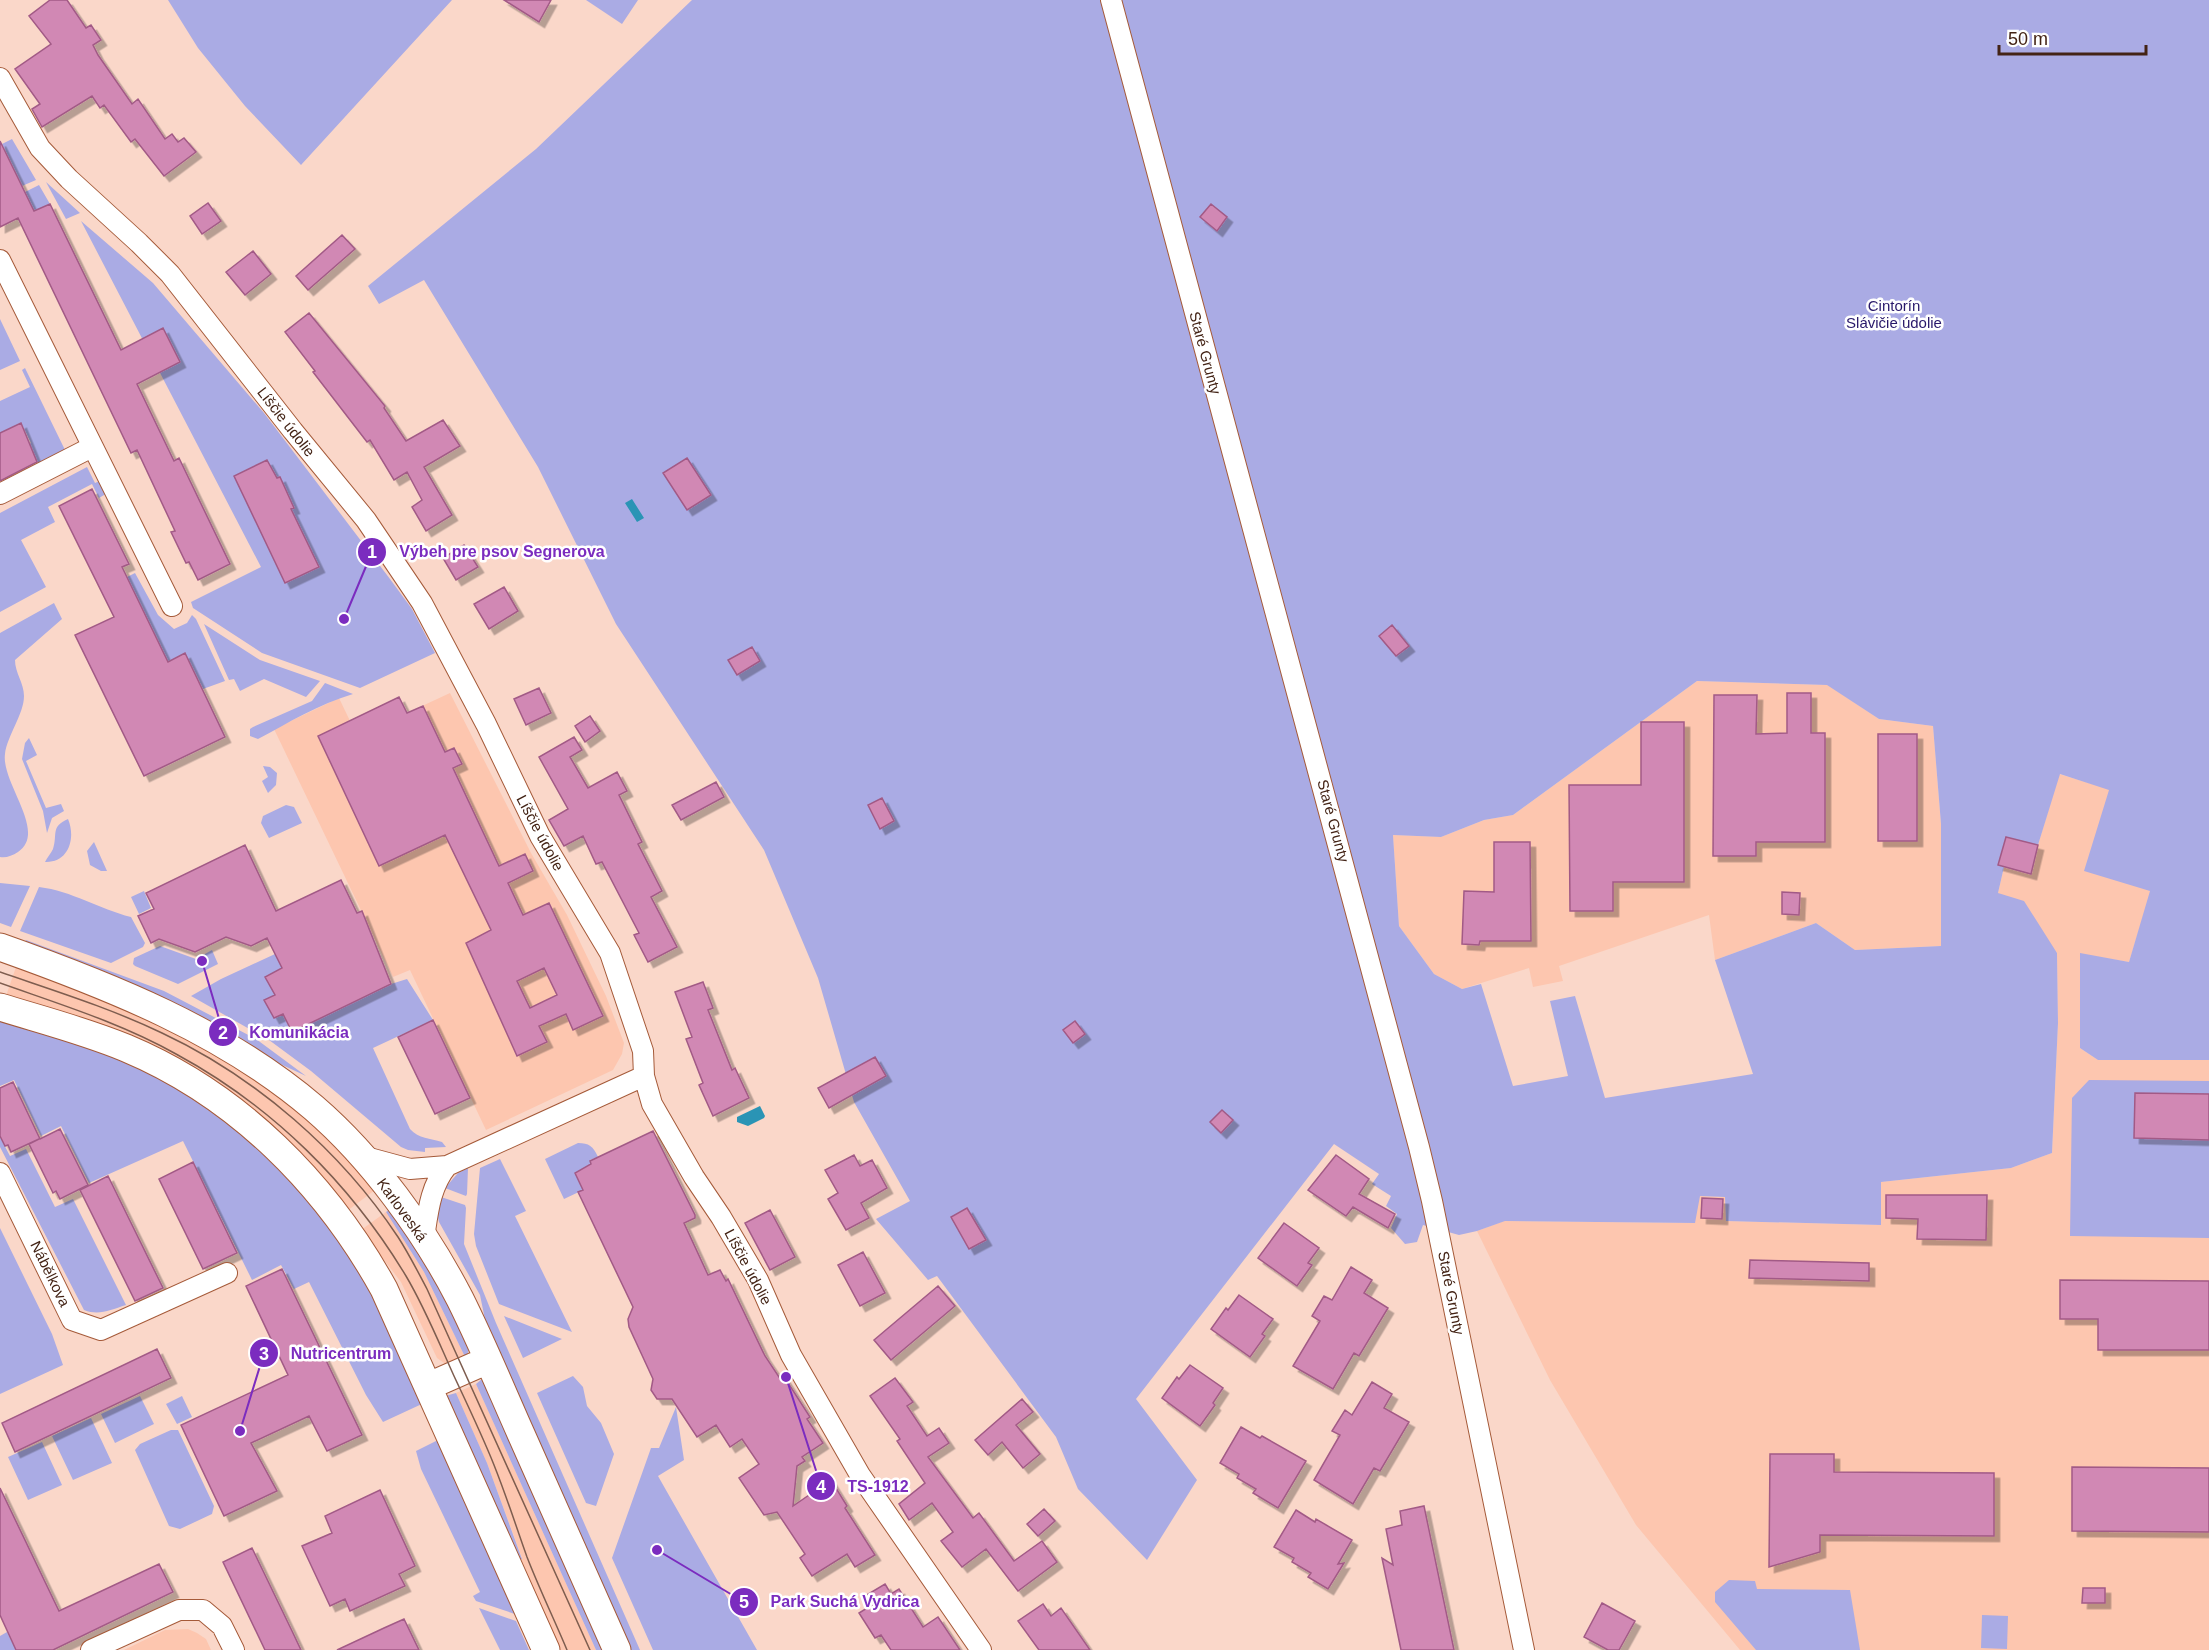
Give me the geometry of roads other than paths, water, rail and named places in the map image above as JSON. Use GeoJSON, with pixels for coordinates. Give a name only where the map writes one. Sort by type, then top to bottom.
{"type":"FeatureCollection","features":[{"type":"Feature","properties":{"kind":"main road","name":"Karloveská"},"geometry":{"type":"LineString","coordinates":[[0,947],[122,994],[169,1015],[213,1039],[258,1066],[297,1095],[337,1130],[361,1156],[424,1238],[460,1298],[617,1650]]}},
{"type":"Feature","properties":{"kind":"main road"},"geometry":{"type":"LineString","coordinates":[[0,1008],[96,1037],[156,1063],[217,1099],[263,1135],[315,1187],[368,1260],[384,1289],[546,1650]]}},
{"type":"Feature","properties":{"kind":"main road"},"geometry":{"type":"LineString","coordinates":[[429,1386],[488,1360]]}},
{"type":"Feature","properties":{"kind":"street","name":"Staré Grunty"},"geometry":{"type":"LineString","coordinates":[[1111,0],[1422,1158],[1524,1650]]}},
{"type":"Feature","properties":{"kind":"street","name":"Líščie údolie"},"geometry":{"type":"LineString","coordinates":[[0,78],[40,148],[69,179],[170,274],[366,520],[422,603],[486,724],[540,836],[610,953],[643,1051],[644,1076],[652,1104],[694,1177],[722,1216],[758,1280],[791,1355],[860,1475],[981,1650]]}},
{"type":"Feature","properties":{"kind":"street"},"geometry":{"type":"LineString","coordinates":[[0,260],[172,606]]}},
{"type":"Feature","properties":{"kind":"street"},"geometry":{"type":"LineString","coordinates":[[0,494],[92,447]]}},
{"type":"Feature","properties":{"kind":"street"},"geometry":{"type":"LineString","coordinates":[[361,1156],[410,1169],[447,1166],[644,1076]]}},
{"type":"Feature","properties":{"kind":"street"},"geometry":{"type":"LineString","coordinates":[[424,1238],[433,1190],[447,1166]]}},
{"type":"Feature","properties":{"kind":"street","name":"Nábělkova"},"geometry":{"type":"LineString","coordinates":[[0,1173],[72,1320],[101,1330],[227,1273]]}},
{"type":"Feature","properties":{"kind":"street"},"geometry":{"type":"LineString","coordinates":[[91,1650],[179,1610],[203,1610],[222,1626],[234,1650]]}},
{"type":"Feature","properties":{"kind":"tram line"},"geometry":{"type":"LineString","coordinates":[[0,972],[122,1016],[197,1051],[231,1071],[294,1119],[350,1175],[398,1237],[427,1289],[590,1650]]}},
{"type":"Feature","properties":{"kind":"tram line"},"geometry":{"type":"LineString","coordinates":[[0,983],[112,1023],[176,1054],[211,1075],[276,1123],[306,1150],[360,1209],[406,1276],[432,1326],[489,1454],[536,1580],[567,1650]]}},
{"type":"Feature","properties":{"kind":"place","name":"Výbeh pre psov Segnerova"},"geometry":{"type":"Point","coordinates":[344,619]}},
{"type":"Feature","properties":{"kind":"place","name":"Komunikácia"},"geometry":{"type":"Point","coordinates":[202,961]}},
{"type":"Feature","properties":{"kind":"place","name":"TS-1912"},"geometry":{"type":"Point","coordinates":[786,1377]}},
{"type":"Feature","properties":{"kind":"place","name":"Nutricentrum"},"geometry":{"type":"Point","coordinates":[240,1431]}},
{"type":"Feature","properties":{"kind":"place","name":"Park Suchá Vydrica"},"geometry":{"type":"Point","coordinates":[657,1550]}},
{"type":"Feature","properties":{"kind":"park label","name":"Cintorín Slávičie údolie"},"geometry":{"type":"Point","coordinates":[1894,314]}}]}
